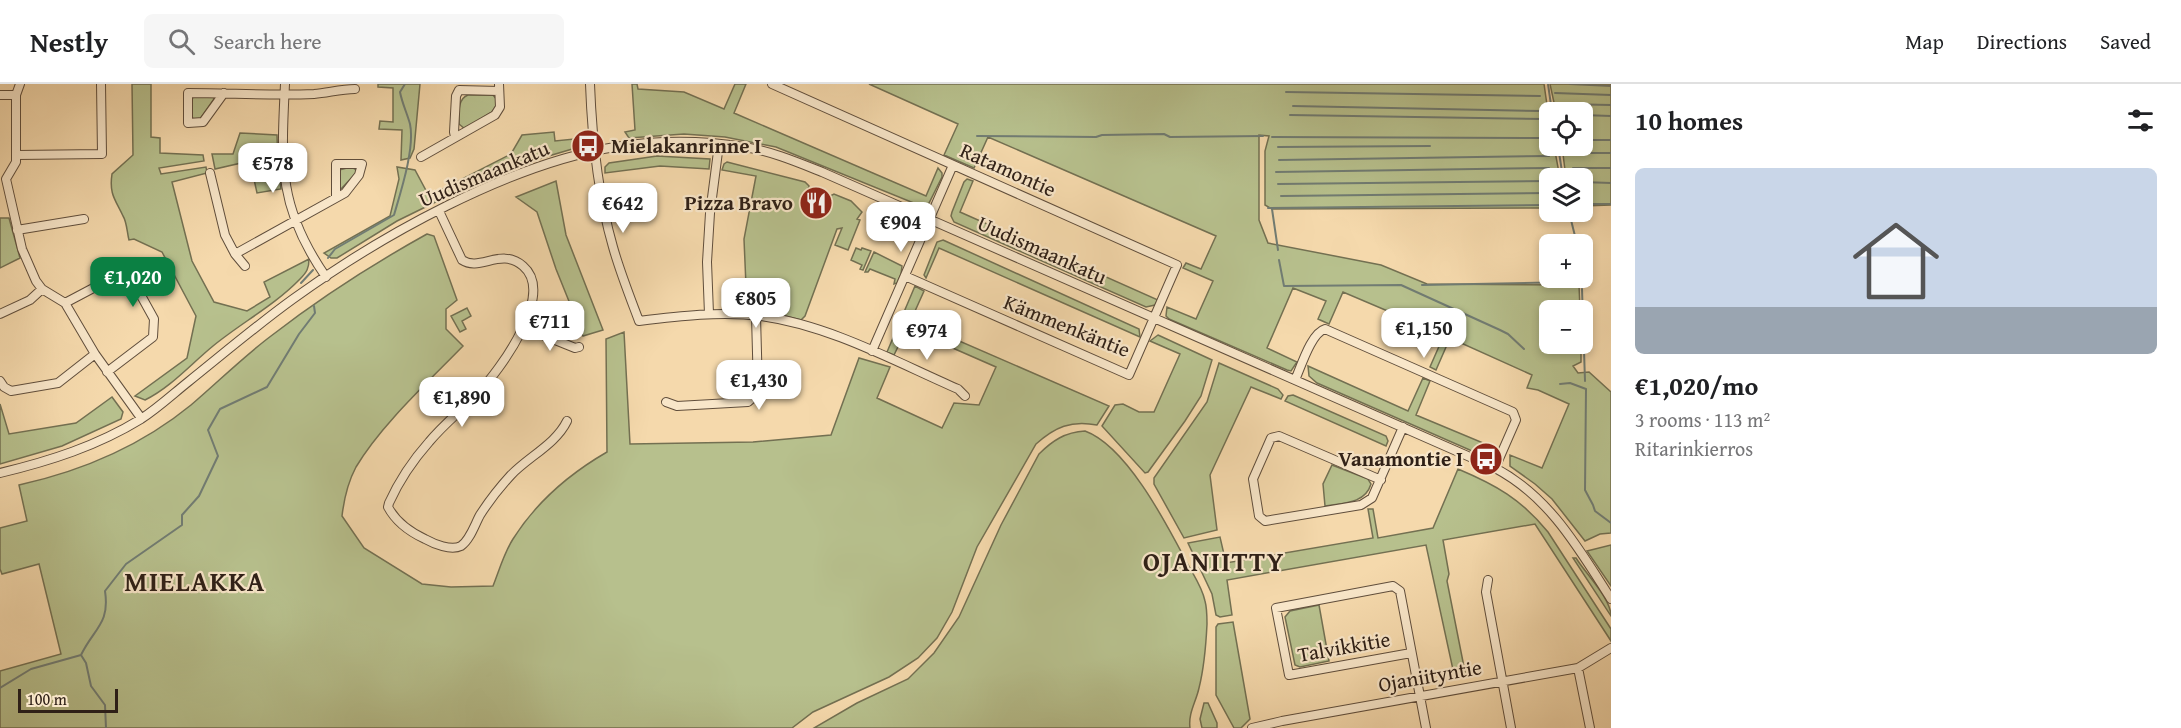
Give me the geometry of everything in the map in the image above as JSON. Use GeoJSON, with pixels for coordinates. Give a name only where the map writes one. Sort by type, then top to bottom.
{"type":"FeatureCollection","features":[{"type":"Feature","properties":{"kind":"street"},"geometry":{"type":"LineString","coordinates":[[16,155],[102,154],[101,84]]}},
{"type":"Feature","properties":{"kind":"street"},"geometry":{"type":"LineString","coordinates":[[285,84],[282,168],[287,198],[294,221],[327,277]]}},
{"type":"Feature","properties":{"kind":"street"},"geometry":{"type":"LineString","coordinates":[[590,84],[595,151],[604,210],[610,238],[639,321],[709,314],[756,316],[804,325],[872,351],[958,389],[965,396]]}},
{"type":"Feature","properties":{"kind":"street","name":"Ratamontie"},"geometry":{"type":"LineString","coordinates":[[772,84],[1177,265],[1153,319]]}},
{"type":"Feature","properties":{"kind":"street"},"geometry":{"type":"LineString","coordinates":[[19,85],[16,95],[16,162],[3,179],[22,249],[36,281],[42,289],[65,303],[95,354],[141,418]]}},
{"type":"Feature","properties":{"kind":"street"},"geometry":{"type":"LineString","coordinates":[[421,157],[495,115],[500,107],[499,88],[459,90],[456,96],[455,137]]}},
{"type":"Feature","properties":{"kind":"street"},"geometry":{"type":"LineString","coordinates":[[224,93],[203,122],[188,123],[188,93],[224,93],[315,94],[340,89],[355,89]]}},
{"type":"Feature","properties":{"kind":"street"},"geometry":{"type":"LineString","coordinates":[[0,95],[16,95]]}},
{"type":"Feature","properties":{"kind":"street","name":"Uudismaankatu"},"geometry":{"type":"LineString","coordinates":[[0,473],[84,449],[141,418],[294,299],[398,233],[439,211],[518,175],[595,151],[645,143],[719,144],[761,150],[789,159],[1495,468],[1521,483],[1552,513],[1581,551],[1611,599]]}},
{"type":"Feature","properties":{"kind":"street"},"geometry":{"type":"LineString","coordinates":[[709,314],[707,262],[710,213],[719,144]]}},
{"type":"Feature","properties":{"kind":"street"},"geometry":{"type":"LineString","coordinates":[[872,351],[953,165]]}},
{"type":"Feature","properties":{"kind":"street"},"geometry":{"type":"LineString","coordinates":[[210,173],[225,235],[235,254],[245,266]]}},
{"type":"Feature","properties":{"kind":"street"},"geometry":{"type":"LineString","coordinates":[[235,254],[336,197]]}},
{"type":"Feature","properties":{"kind":"street"},"geometry":{"type":"LineString","coordinates":[[439,211],[458,254],[465,263],[502,258],[517,261],[527,270],[534,290],[523,327],[505,360],[488,382],[430,440],[410,465],[393,493],[388,507],[401,523],[417,535],[438,544],[459,546],[467,540],[480,514],[500,488],[521,465],[561,432],[567,421]]}},
{"type":"Feature","properties":{"kind":"street"},"geometry":{"type":"LineString","coordinates":[[17,230],[84,219]]}},
{"type":"Feature","properties":{"kind":"street"},"geometry":{"type":"LineString","coordinates":[[65,303],[118,275],[133,281],[154,319],[153,337],[107,372]]}},
{"type":"Feature","properties":{"kind":"street","name":"Kämmenkäntie"},"geometry":{"type":"LineString","coordinates":[[905,276],[1129,375],[1153,319]]}},
{"type":"Feature","properties":{"kind":"street"},"geometry":{"type":"LineString","coordinates":[[0,314],[30,300],[42,289]]}},
{"type":"Feature","properties":{"kind":"street"},"geometry":{"type":"LineString","coordinates":[[666,402],[677,406],[748,402],[753,399],[758,390],[756,316]]}},
{"type":"Feature","properties":{"kind":"street"},"geometry":{"type":"LineString","coordinates":[[523,327],[575,348],[579,347]]}},
{"type":"Feature","properties":{"kind":"street"},"geometry":{"type":"LineString","coordinates":[[1295,380],[1315,336],[1320,330],[1325,329],[1513,412],[1516,420],[1495,468]]}},
{"type":"Feature","properties":{"kind":"street"},"geometry":{"type":"LineString","coordinates":[[0,381],[4,387],[12,391],[58,383],[95,354]]}},
{"type":"Feature","properties":{"kind":"street"},"geometry":{"type":"LineString","coordinates":[[1381,480],[1279,436],[1271,438],[1253,479],[1259,516],[1265,521],[1361,505],[1372,498],[1381,480],[1403,427]]}},
{"type":"Feature","properties":{"kind":"street"},"geometry":{"type":"LineString","coordinates":[[1488,580],[1486,592],[1511,728]]}},
{"type":"Feature","properties":{"kind":"street","name":"Talvikkitie"},"geometry":{"type":"LineString","coordinates":[[1411,653],[1289,675],[1276,608],[1393,586],[1400,591],[1426,728]]}},
{"type":"Feature","properties":{"kind":"street","name":"Ojaniityntie"},"geometry":{"type":"LineString","coordinates":[[1252,728],[1578,668],[1611,648]]}},
{"type":"Feature","properties":{"kind":"street"},"geometry":{"type":"LineString","coordinates":[[1578,668],[1590,728]]}},
{"type":"Feature","properties":{"kind":"green space"},"geometry":{"type":"Polygon","coordinates":[[[132,84],[151,84],[151,137],[160,138],[160,153],[203,155],[204,161],[159,168],[161,174],[206,167],[207,173],[172,182],[192,261],[214,302],[247,311],[270,297],[264,282],[309,259],[306,272],[290,288],[213,346],[163,389],[145,400],[135,396],[187,358],[196,316],[162,252],[134,239],[129,240],[125,221],[112,192],[112,174],[133,155],[132,84]]]}},
{"type":"Feature","properties":{"kind":"green space"},"geometry":{"type":"Polygon","coordinates":[[[378,84],[420,84],[414,149],[410,158],[401,160],[402,130],[379,129],[380,121],[393,122],[393,88],[378,87],[378,84]]]}},
{"type":"Feature","properties":{"kind":"green space"},"geometry":{"type":"Polygon","coordinates":[[[632,84],[637,84],[638,89],[684,92],[724,109],[735,84],[746,84],[734,113],[926,196],[938,168],[942,177],[927,206],[921,206],[776,147],[725,137],[684,134],[629,138],[625,132],[635,130],[632,84]]]}},
{"type":"Feature","properties":{"kind":"green space"},"geometry":{"type":"Polygon","coordinates":[[[869,84],[1544,84],[1547,102],[1539,102],[1539,156],[1556,156],[1558,168],[1539,168],[1539,208],[1272,209],[1265,205],[1265,151],[1269,136],[1259,135],[1259,220],[1268,243],[1381,265],[1427,284],[1539,285],[1539,288],[1579,288],[1580,300],[1539,300],[1539,354],[1581,354],[1581,362],[1573,366],[1578,373],[1589,372],[1611,392],[1611,533],[1600,534],[1585,541],[1552,499],[1510,466],[1510,455],[1542,468],[1569,404],[1538,390],[1527,388],[1532,375],[1450,338],[1436,370],[1430,367],[1444,335],[1343,292],[1329,324],[1318,319],[1326,301],[1293,288],[1267,348],[1297,362],[1291,371],[1169,319],[1166,316],[1167,307],[1196,319],[1213,281],[1183,268],[1186,263],[1201,269],[1216,236],[988,137],[974,168],[944,155],[958,124],[869,84]]]}},
{"type":"Feature","properties":{"kind":"green space"},"geometry":{"type":"Polygon","coordinates":[[[1550,84],[1611,84],[1611,205],[1593,206],[1593,168],[1565,168],[1563,156],[1593,156],[1593,102],[1554,102],[1550,84]]]}},
{"type":"Feature","properties":{"kind":"green space"},"geometry":{"type":"Polygon","coordinates":[[[468,95],[493,95],[498,101],[495,110],[465,129],[459,124],[459,111],[460,103],[468,95]]]}},
{"type":"Feature","properties":{"kind":"green space"},"geometry":{"type":"Polygon","coordinates":[[[194,96],[213,97],[214,99],[200,119],[194,120],[192,99],[194,96]]]}},
{"type":"Feature","properties":{"kind":"green space"},"geometry":{"type":"Polygon","coordinates":[[[554,132],[555,141],[584,138],[584,144],[525,163],[456,192],[397,221],[337,258],[331,258],[324,253],[390,216],[399,179],[397,167],[415,170],[429,196],[511,154],[522,135],[554,132]]]}},
{"type":"Feature","properties":{"kind":"green space"},"geometry":{"type":"Polygon","coordinates":[[[240,133],[277,135],[281,189],[257,193],[250,161],[215,169],[212,154],[233,154],[240,133]]]}},
{"type":"Feature","properties":{"kind":"green space"},"geometry":{"type":"Polygon","coordinates":[[[657,156],[710,159],[709,169],[660,166],[605,173],[605,167],[609,163],[657,156]]]}},
{"type":"Feature","properties":{"kind":"green space"},"geometry":{"type":"Polygon","coordinates":[[[727,162],[805,182],[809,186],[803,207],[821,214],[830,196],[834,194],[851,201],[862,212],[857,219],[860,220],[848,250],[835,245],[842,228],[837,229],[805,316],[801,320],[747,309],[744,239],[756,176],[722,170],[727,162]]]}},
{"type":"Feature","properties":{"kind":"green space"},"geometry":{"type":"Polygon","coordinates":[[[351,167],[357,172],[341,189],[338,187],[339,170],[351,167]]]}},
{"type":"Feature","properties":{"kind":"green space"},"geometry":{"type":"Polygon","coordinates":[[[967,179],[973,181],[960,212],[1158,300],[1155,305],[1146,307],[954,222],[952,212],[967,179]]]}},
{"type":"Feature","properties":{"kind":"green space"},"geometry":{"type":"Polygon","coordinates":[[[556,181],[566,235],[603,330],[583,336],[556,269],[537,212],[516,197],[556,181]]]}},
{"type":"Feature","properties":{"kind":"green space"},"geometry":{"type":"Polygon","coordinates":[[[0,218],[9,218],[20,258],[0,268],[0,218]]]}},
{"type":"Feature","properties":{"kind":"green space"},"geometry":{"type":"Polygon","coordinates":[[[427,234],[434,236],[457,300],[446,309],[446,329],[463,346],[406,404],[366,451],[351,479],[342,516],[364,548],[422,584],[451,587],[493,586],[510,544],[532,512],[567,479],[607,452],[606,339],[624,332],[630,444],[753,442],[831,435],[859,358],[890,367],[877,398],[942,428],[954,403],[979,405],[996,367],[907,328],[894,355],[887,352],[915,286],[924,291],[911,320],[1109,406],[1097,425],[1079,423],[1064,426],[1036,444],[977,547],[952,612],[937,638],[918,658],[889,677],[813,712],[792,728],[0,728],[0,671],[61,654],[39,564],[2,574],[0,569],[0,528],[27,521],[19,485],[88,464],[152,433],[191,405],[250,352],[308,308],[367,269],[427,234]]]}},
{"type":"Feature","properties":{"kind":"green space"},"geometry":{"type":"Polygon","coordinates":[[[943,240],[1139,329],[1140,337],[939,248],[926,278],[924,275],[937,242],[943,240]]]}},
{"type":"Feature","properties":{"kind":"green space"},"geometry":{"type":"Polygon","coordinates":[[[856,248],[871,251],[863,270],[860,269],[862,265],[851,260],[856,248]]]}},
{"type":"Feature","properties":{"kind":"green space"},"geometry":{"type":"Polygon","coordinates":[[[874,252],[902,266],[897,283],[894,284],[895,279],[870,269],[865,272],[874,252]]]}},
{"type":"Feature","properties":{"kind":"green space"},"geometry":{"type":"Polygon","coordinates":[[[467,308],[471,316],[462,321],[466,329],[460,332],[451,316],[467,308]]]}},
{"type":"Feature","properties":{"kind":"green space"},"geometry":{"type":"Polygon","coordinates":[[[1158,335],[1212,360],[1201,396],[1148,472],[1145,473],[1102,426],[1115,405],[1123,404],[1139,412],[1154,412],[1180,354],[1150,341],[1158,335]]]}},
{"type":"Feature","properties":{"kind":"green space"},"geometry":{"type":"Polygon","coordinates":[[[1219,363],[1278,389],[1283,395],[1281,399],[1251,387],[1210,475],[1217,530],[1184,538],[1154,484],[1154,478],[1207,402],[1219,363]]]}},
{"type":"Feature","properties":{"kind":"green space"},"geometry":{"type":"Polygon","coordinates":[[[1308,366],[1408,411],[1423,378],[1430,381],[1416,415],[1500,450],[1493,458],[1488,458],[1317,383],[1309,376],[1308,366]]]}},
{"type":"Feature","properties":{"kind":"green space"},"geometry":{"type":"Polygon","coordinates":[[[1293,395],[1386,436],[1388,441],[1386,446],[1285,401],[1288,396],[1293,395]]]}},
{"type":"Feature","properties":{"kind":"green space"},"geometry":{"type":"Polygon","coordinates":[[[112,397],[123,412],[121,419],[62,446],[0,464],[0,404],[9,434],[76,423],[112,397]]]}},
{"type":"Feature","properties":{"kind":"green space"},"geometry":{"type":"Polygon","coordinates":[[[1085,431],[1100,439],[1115,452],[1143,486],[1167,525],[1204,595],[1207,615],[1205,648],[1201,680],[1190,717],[1190,728],[814,728],[857,703],[908,679],[934,653],[959,617],[1001,525],[1039,454],[1059,438],[1085,431]]]}},
{"type":"Feature","properties":{"kind":"green space"},"geometry":{"type":"Polygon","coordinates":[[[1332,465],[1368,479],[1371,484],[1368,491],[1359,499],[1325,506],[1323,484],[1332,465]]]}},
{"type":"Feature","properties":{"kind":"green space"},"geometry":{"type":"Polygon","coordinates":[[[1458,469],[1507,494],[1538,520],[1611,629],[1611,641],[1535,524],[1443,540],[1449,574],[1447,581],[1466,677],[1455,679],[1426,545],[1227,580],[1232,615],[1220,617],[1216,615],[1212,594],[1188,543],[1220,537],[1226,563],[1373,538],[1368,509],[1373,509],[1378,538],[1433,528],[1458,469]]]}},
{"type":"Feature","properties":{"kind":"green space"},"geometry":{"type":"Polygon","coordinates":[[[1611,545],[1611,586],[1587,551],[1611,545]]]}},
{"type":"Feature","properties":{"kind":"green space"},"geometry":{"type":"Polygon","coordinates":[[[1573,558],[1576,558],[1603,594],[1611,616],[1573,558]]]}},
{"type":"Feature","properties":{"kind":"green space"},"geometry":{"type":"Polygon","coordinates":[[[1319,605],[1329,661],[1300,667],[1295,665],[1285,617],[1290,611],[1319,605]]]}},
{"type":"Feature","properties":{"kind":"green space"},"geometry":{"type":"Polygon","coordinates":[[[1233,622],[1250,719],[1241,728],[1234,728],[1216,695],[1216,627],[1218,624],[1233,622]]]}},
{"type":"Feature","properties":{"kind":"green space"},"geometry":{"type":"Polygon","coordinates":[[[1204,703],[1208,703],[1217,728],[1202,728],[1200,719],[1204,703]]]}},
{"type":"Feature","properties":{"kind":"waterway"},"geometry":{"type":"LineString","coordinates":[[328,258],[335,249],[394,215],[411,145],[410,124],[400,92],[405,84]]}},
{"type":"Feature","properties":{"kind":"waterway"},"geometry":{"type":"LineString","coordinates":[[1548,84],[1551,102]]}},
{"type":"Feature","properties":{"kind":"waterway"},"geometry":{"type":"LineString","coordinates":[[1570,84],[1611,86]]}},
{"type":"Feature","properties":{"kind":"waterway"},"geometry":{"type":"LineString","coordinates":[[1286,92],[1540,96]]}},
{"type":"Feature","properties":{"kind":"waterway"},"geometry":{"type":"LineString","coordinates":[[1555,93],[1611,95]]}},
{"type":"Feature","properties":{"kind":"waterway"},"geometry":{"type":"LineString","coordinates":[[1593,105],[1611,105]]}},
{"type":"Feature","properties":{"kind":"waterway"},"geometry":{"type":"LineString","coordinates":[[1293,106],[1539,111]]}},
{"type":"Feature","properties":{"kind":"waterway"},"geometry":{"type":"LineString","coordinates":[[1290,115],[1539,119]]}},
{"type":"Feature","properties":{"kind":"waterway"},"geometry":{"type":"LineString","coordinates":[[1593,115],[1611,116]]}},
{"type":"Feature","properties":{"kind":"waterway"},"geometry":{"type":"LineString","coordinates":[[977,136],[1096,137],[1164,134],[1170,137],[1263,136]]}},
{"type":"Feature","properties":{"kind":"waterway"},"geometry":{"type":"LineString","coordinates":[[1272,137],[1539,138]]}},
{"type":"Feature","properties":{"kind":"waterway"},"geometry":{"type":"LineString","coordinates":[[1593,140],[1611,140]]}},
{"type":"Feature","properties":{"kind":"waterway"},"geometry":{"type":"LineString","coordinates":[[1278,147],[1430,146]]}},
{"type":"Feature","properties":{"kind":"waterway"},"geometry":{"type":"LineString","coordinates":[[1593,153],[1611,153]]}},
{"type":"Feature","properties":{"kind":"waterway"},"geometry":{"type":"LineString","coordinates":[[1279,160],[1549,156]]}},
{"type":"Feature","properties":{"kind":"waterway"},"geometry":{"type":"LineString","coordinates":[[1560,156],[1561,168]]}},
{"type":"Feature","properties":{"kind":"waterway"},"geometry":{"type":"LineString","coordinates":[[1276,172],[1539,168]]}},
{"type":"Feature","properties":{"kind":"waterway"},"geometry":{"type":"LineString","coordinates":[[1593,168],[1611,168]]}},
{"type":"Feature","properties":{"kind":"waterway"},"geometry":{"type":"LineString","coordinates":[[1278,184],[1539,181]]}},
{"type":"Feature","properties":{"kind":"waterway"},"geometry":{"type":"LineString","coordinates":[[1593,182],[1611,183]]}},
{"type":"Feature","properties":{"kind":"waterway"},"geometry":{"type":"LineString","coordinates":[[1281,196],[1539,193]]}},
{"type":"Feature","properties":{"kind":"waterway"},"geometry":{"type":"LineString","coordinates":[[1593,204],[1611,204]]}},
{"type":"Feature","properties":{"kind":"waterway"},"geometry":{"type":"LineString","coordinates":[[1268,208],[1539,205]]}},
{"type":"Feature","properties":{"kind":"waterway"},"geometry":{"type":"LineString","coordinates":[[1272,209],[1278,250]]}},
{"type":"Feature","properties":{"kind":"waterway"},"geometry":{"type":"LineString","coordinates":[[1572,222],[1574,234]]}},
{"type":"Feature","properties":{"kind":"waterway"},"geometry":{"type":"LineString","coordinates":[[1279,260],[1284,286],[1401,285],[1508,334],[1524,349]]}},
{"type":"Feature","properties":{"kind":"waterway"},"geometry":{"type":"LineString","coordinates":[[301,283],[313,270]]}},
{"type":"Feature","properties":{"kind":"waterway"},"geometry":{"type":"LineString","coordinates":[[1422,285],[1539,283]]}},
{"type":"Feature","properties":{"kind":"waterway"},"geometry":{"type":"LineString","coordinates":[[1582,289],[1585,381]]}},
{"type":"Feature","properties":{"kind":"waterway"},"geometry":{"type":"LineString","coordinates":[[0,688],[31,669],[81,655],[103,619],[105,591],[126,564],[182,525],[182,515],[199,496],[218,456],[208,430],[220,409],[267,387],[299,334],[315,313],[314,306]]}},
{"type":"Feature","properties":{"kind":"waterway"},"geometry":{"type":"LineString","coordinates":[[1560,384],[1570,383],[1586,389],[1585,490],[1595,511],[1611,523]]}},
{"type":"Feature","properties":{"kind":"waterway"},"geometry":{"type":"LineString","coordinates":[[81,655],[86,663],[91,686],[105,705],[106,728]]}},
{"type":"Feature","properties":{"kind":"place","name":"Mielakanrinne I"},"geometry":{"type":"Point","coordinates":[588,146]}},
{"type":"Feature","properties":{"kind":"place","name":"Pizza Bravo"},"geometry":{"type":"Point","coordinates":[816,203]}},
{"type":"Feature","properties":{"kind":"place","name":"Vanamontie I"},"geometry":{"type":"Point","coordinates":[1486,459]}},
{"type":"Feature","properties":{"kind":"district","name":"OJANIITTY"},"geometry":{"type":"Point","coordinates":[1214,562]}},
{"type":"Feature","properties":{"kind":"district","name":"MIELAKKA"},"geometry":{"type":"Point","coordinates":[195,582]}}]}
